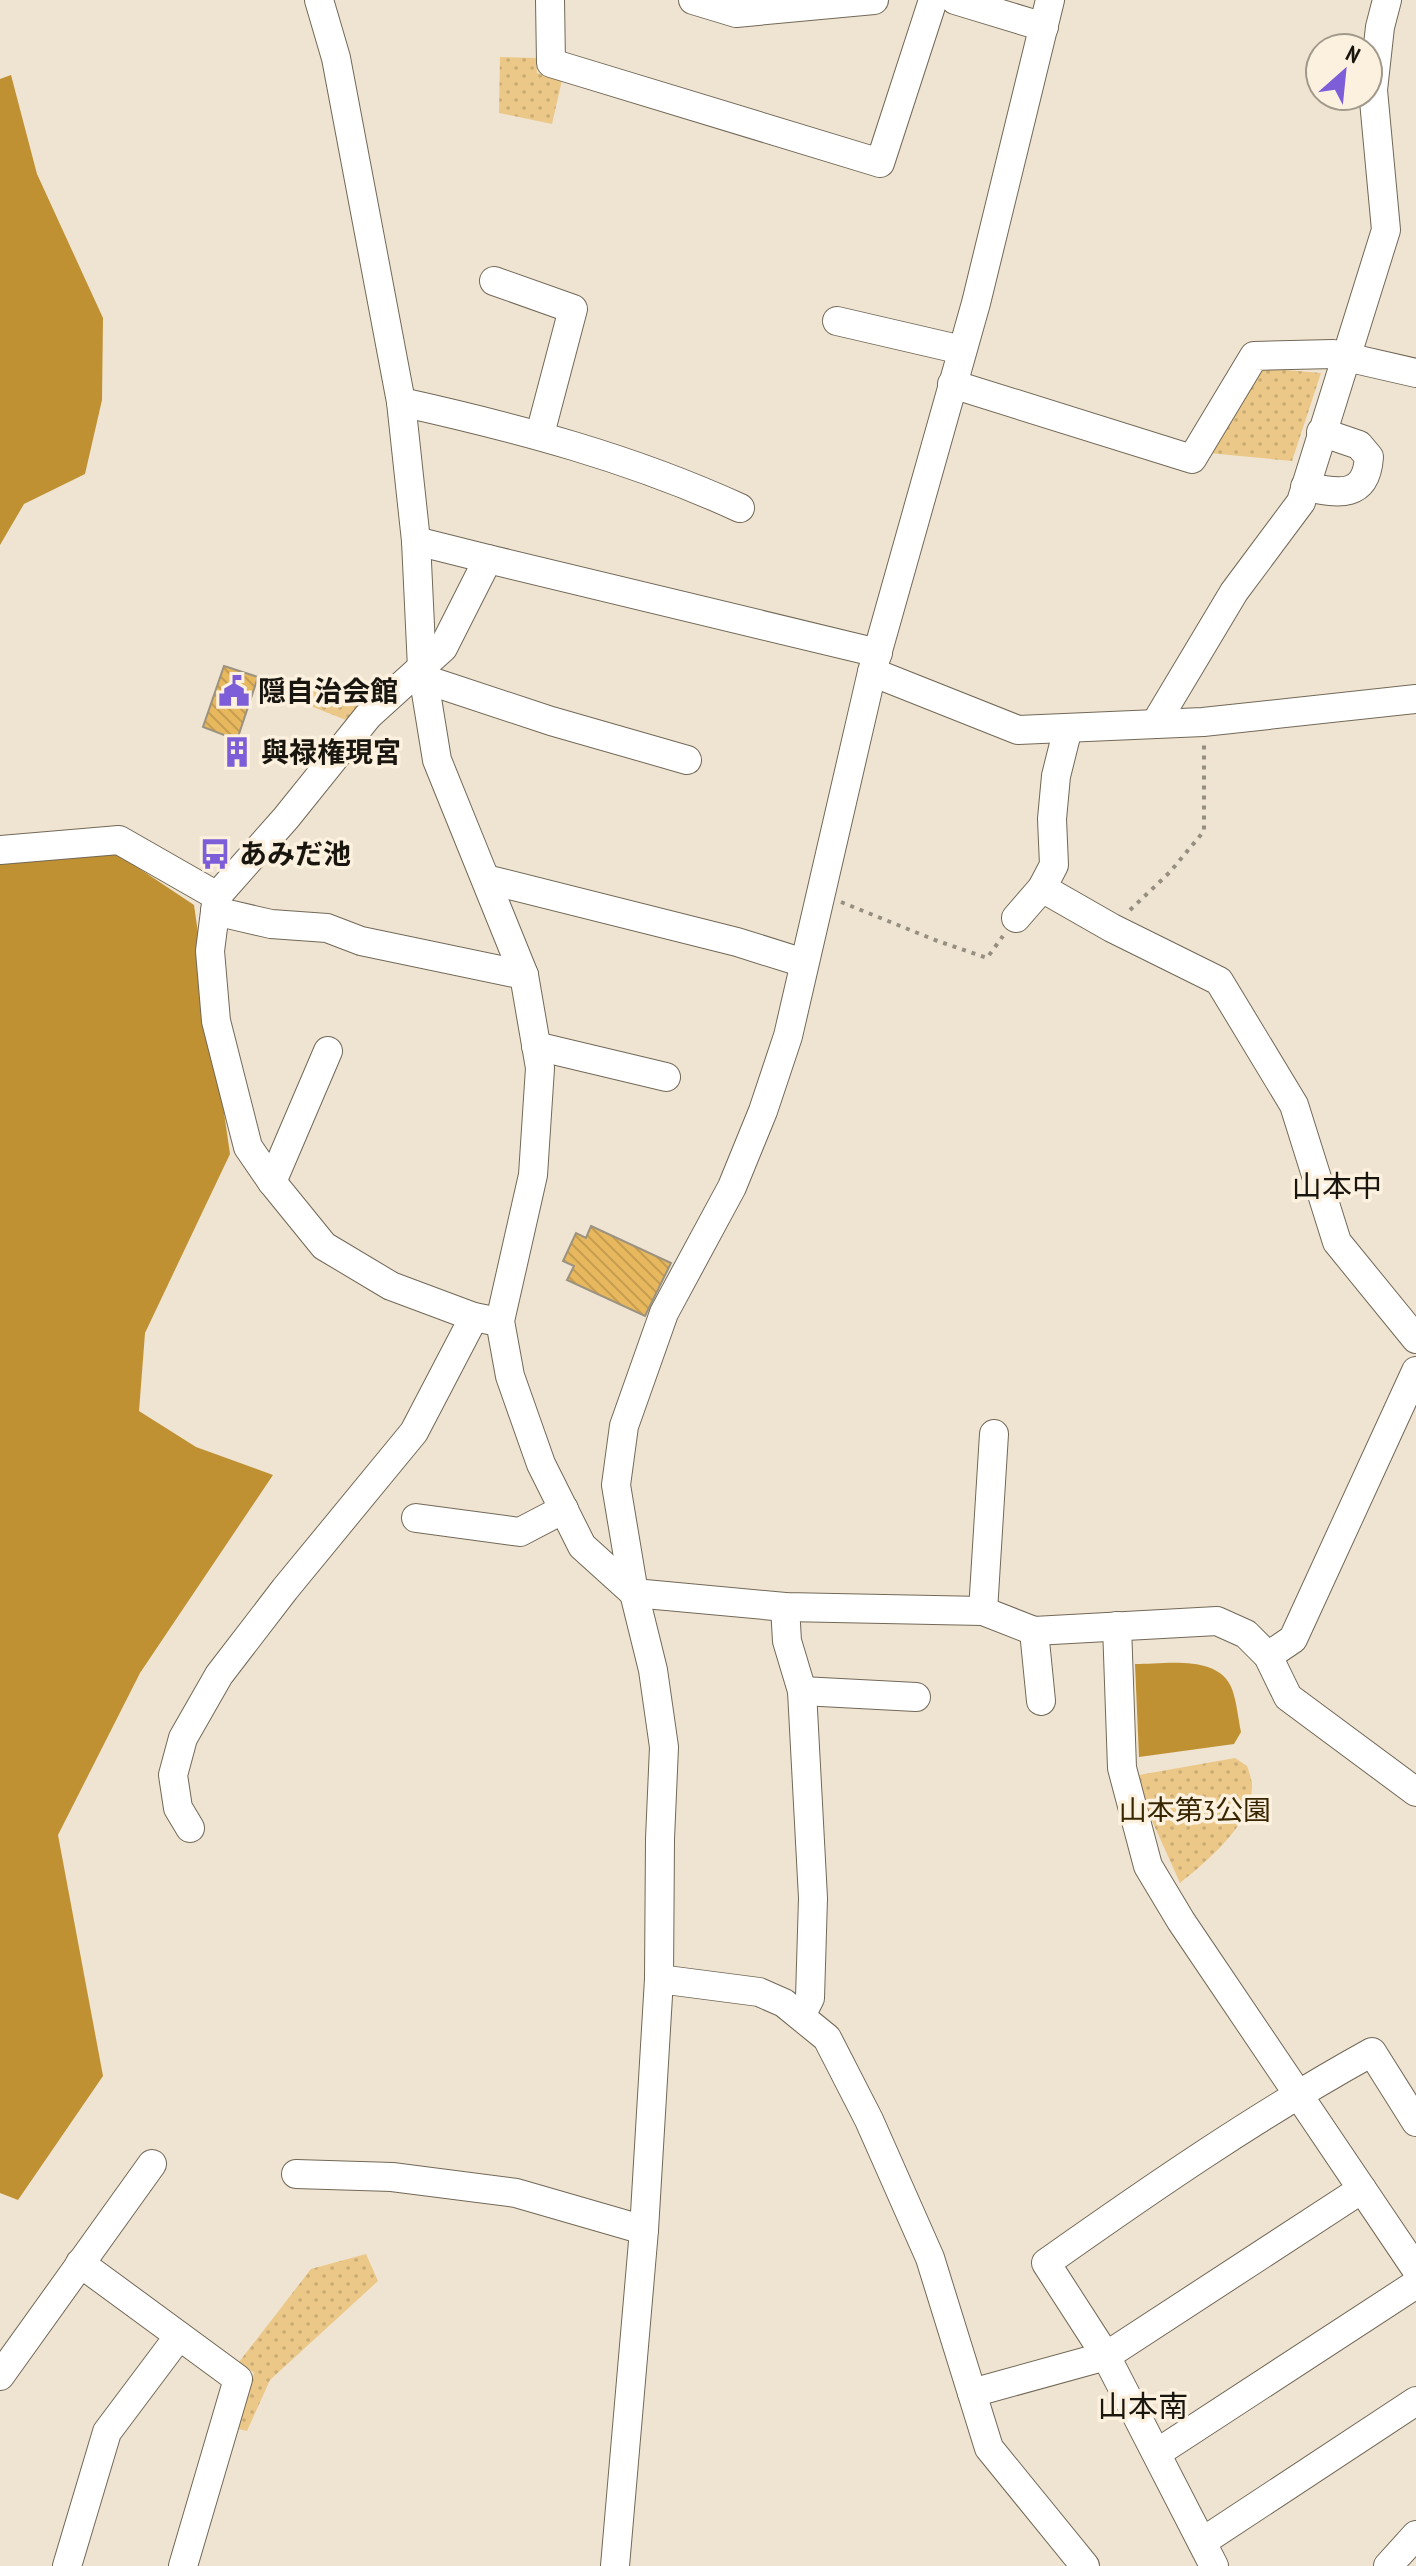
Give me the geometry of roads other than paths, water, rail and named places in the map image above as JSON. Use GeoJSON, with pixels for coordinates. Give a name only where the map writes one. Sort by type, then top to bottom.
{"type":"FeatureCollection","features":[{"type":"Feature","properties":{"kind":"street"},"geometry":{"type":"LineString","coordinates":[[190,1828],[178,1808],[173,1775],[183,1738],[219,1675],[414,1432],[487,1319],[533,1175],[540,1068],[524,975],[437,760],[423,674],[416,541],[401,402],[336,58],[319,0]]}},
{"type":"Feature","properties":{"kind":"street"},"geometry":{"type":"LineString","coordinates":[[550,0],[551,63],[880,163],[933,0]]}},
{"type":"Feature","properties":{"kind":"street"},"geometry":{"type":"LineString","coordinates":[[693,0],[736,13],[805,3],[874,0]]}},
{"type":"Feature","properties":{"kind":"street"},"geometry":{"type":"LineString","coordinates":[[615,2566],[644,2230],[659,1979],[664,1747],[653,1670],[634,1593],[616,1485],[624,1426],[664,1313],[732,1187],[763,1111],[788,1036],[875,662],[976,303],[1047,13],[955,0]]}},
{"type":"Feature","properties":{"kind":"street"},"geometry":{"type":"LineString","coordinates":[[1155,724],[1234,592],[1301,502],[1386,230],[1373,90],[1380,27],[1387,0]]}},
{"type":"Feature","properties":{"kind":"street"},"geometry":{"type":"LineString","coordinates":[[494,281],[573,309],[540,434]]}},
{"type":"Feature","properties":{"kind":"street"},"geometry":{"type":"LineString","coordinates":[[837,321],[962,350]]}},
{"type":"Feature","properties":{"kind":"street"},"geometry":{"type":"LineString","coordinates":[[952,384],[1192,459],[1254,356],[1333,354],[1416,373]]}},
{"type":"Feature","properties":{"kind":"street"},"geometry":{"type":"LineString","coordinates":[[401,402],[540,434],[704,491],[740,508]]}},
{"type":"Feature","properties":{"kind":"street"},"geometry":{"type":"LineString","coordinates":[[1305,487],[1339,493],[1355,487],[1368,473],[1369,457],[1359,445],[1321,432]]}},
{"type":"Feature","properties":{"kind":"street"},"geometry":{"type":"LineString","coordinates":[[416,541],[875,662],[1018,730],[1203,722],[1416,699]]}},
{"type":"Feature","properties":{"kind":"street"},"geometry":{"type":"LineString","coordinates":[[488,559],[443,648],[423,674],[368,716],[216,903],[210,951],[216,1021],[248,1147],[272,1182],[324,1246],[391,1286],[487,1319],[541,1464],[582,1546],[634,1593],[785,1607],[983,1611],[1034,1631],[1217,1621],[1246,1634],[1268,1656],[1288,1697],[1416,1792]]}},
{"type":"Feature","properties":{"kind":"street"},"geometry":{"type":"LineString","coordinates":[[423,674],[551,721],[687,760]]}},
{"type":"Feature","properties":{"kind":"street"},"geometry":{"type":"LineString","coordinates":[[1016,918],[1042,888],[1054,865],[1052,819],[1056,776],[1068,728]]}},
{"type":"Feature","properties":{"kind":"street"},"geometry":{"type":"LineString","coordinates":[[0,850],[119,840],[216,903],[271,924],[327,928],[361,941],[524,975]]}},
{"type":"Feature","properties":{"kind":"street"},"geometry":{"type":"LineString","coordinates":[[486,879],[737,942],[804,963]]}},
{"type":"Feature","properties":{"kind":"street"},"geometry":{"type":"LineString","coordinates":[[1042,888],[1112,928],[1219,981],[1294,1105],[1337,1242],[1416,1339]]}},
{"type":"Feature","properties":{"kind":"street"},"geometry":{"type":"LineString","coordinates":[[536,1046],[666,1077]]}},
{"type":"Feature","properties":{"kind":"street"},"geometry":{"type":"LineString","coordinates":[[272,1182],[328,1051]]}},
{"type":"Feature","properties":{"kind":"street"},"geometry":{"type":"LineString","coordinates":[[1268,1656],[1293,1639],[1416,1371]]}},
{"type":"Feature","properties":{"kind":"street"},"geometry":{"type":"LineString","coordinates":[[983,1611],[994,1434]]}},
{"type":"Feature","properties":{"kind":"street"},"geometry":{"type":"LineString","coordinates":[[416,1518],[520,1532],[564,1509]]}},
{"type":"Feature","properties":{"kind":"street"},"geometry":{"type":"LineString","coordinates":[[785,1607],[787,1641],[802,1691],[813,1898],[810,1998],[801,2016]]}},
{"type":"Feature","properties":{"kind":"street"},"geometry":{"type":"LineString","coordinates":[[1117,1626],[1122,1768],[1148,1866],[1181,1921],[1416,2269]]}},
{"type":"Feature","properties":{"kind":"street"},"geometry":{"type":"LineString","coordinates":[[1034,1631],[1041,1701]]}},
{"type":"Feature","properties":{"kind":"street"},"geometry":{"type":"LineString","coordinates":[[802,1691],[916,1697]]}},
{"type":"Feature","properties":{"kind":"street"},"geometry":{"type":"LineString","coordinates":[[659,1979],[759,1992],[784,2003],[827,2038],[869,2120],[930,2258],[989,2448],[1085,2566]]}},
{"type":"Feature","properties":{"kind":"street"},"geometry":{"type":"LineString","coordinates":[[1416,2122],[1372,2052],[1298,2094],[1170,2176],[1046,2263],[1106,2356],[1208,2554],[1416,2401]]}},
{"type":"Feature","properties":{"kind":"street"},"geometry":{"type":"LineString","coordinates":[[0,2376],[152,2164]]}},
{"type":"Feature","properties":{"kind":"street"},"geometry":{"type":"LineString","coordinates":[[296,2174],[392,2177],[516,2193],[644,2230]]}},
{"type":"Feature","properties":{"kind":"street"},"geometry":{"type":"LineString","coordinates":[[972,2393],[1106,2356],[1362,2189]]}},
{"type":"Feature","properties":{"kind":"street"},"geometry":{"type":"LineString","coordinates":[[80,2263],[238,2379],[183,2566]]}},
{"type":"Feature","properties":{"kind":"street"},"geometry":{"type":"LineString","coordinates":[[1157,2453],[1416,2284]]}},
{"type":"Feature","properties":{"kind":"street"},"geometry":{"type":"LineString","coordinates":[[67,2566],[107,2432],[179,2336]]}},
{"type":"Feature","properties":{"kind":"street"},"geometry":{"type":"LineString","coordinates":[[1388,2566],[1416,2535]]}},
{"type":"Feature","properties":{"kind":"place","name":"隠自治会館"},"geometry":{"type":"Point","coordinates":[234,691]}},
{"type":"Feature","properties":{"kind":"place","name":"與禄権現宮"},"geometry":{"type":"Point","coordinates":[237,752]}},
{"type":"Feature","properties":{"kind":"place","name":"あみだ池"},"geometry":{"type":"Point","coordinates":[215,854]}},
{"type":"Feature","properties":{"kind":"district","name":"山本中"},"geometry":{"type":"Point","coordinates":[1337,1187]}},
{"type":"Feature","properties":{"kind":"district","name":"山本南"},"geometry":{"type":"Point","coordinates":[1143,2407]}},
{"type":"Feature","properties":{"kind":"park label","name":"山本第3公園"},"geometry":{"type":"Point","coordinates":[1195,1810]}}]}
